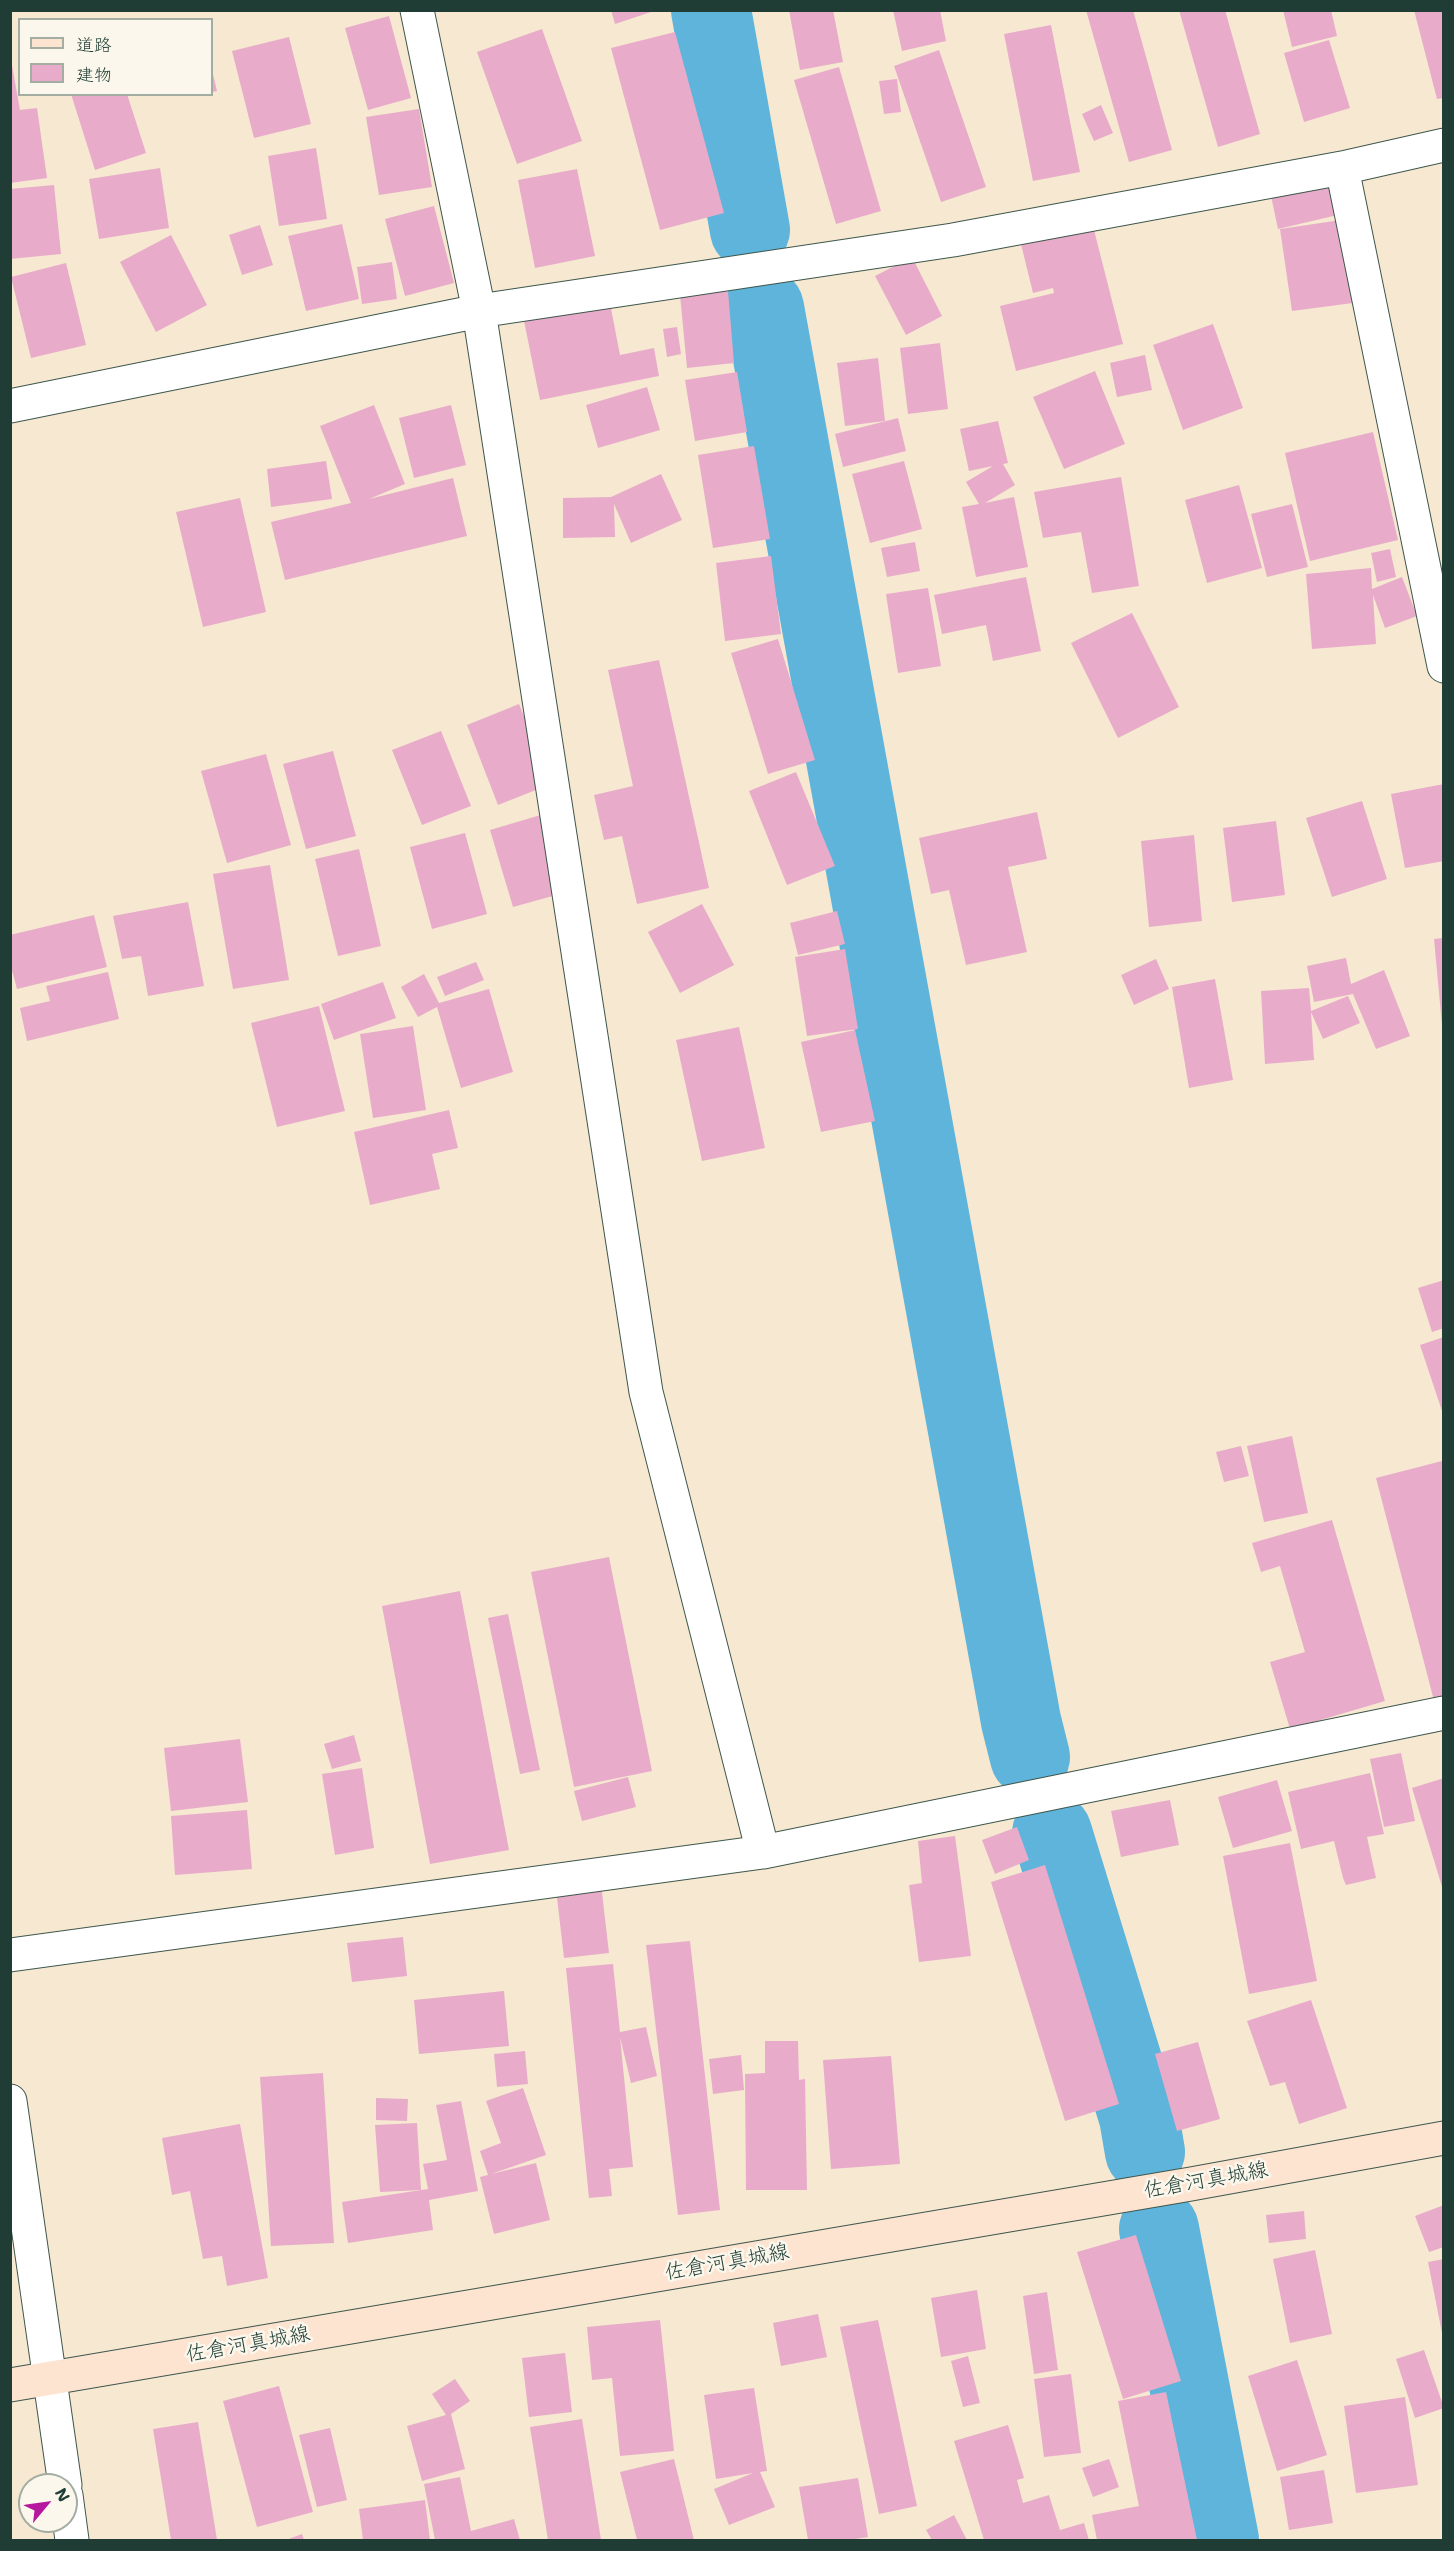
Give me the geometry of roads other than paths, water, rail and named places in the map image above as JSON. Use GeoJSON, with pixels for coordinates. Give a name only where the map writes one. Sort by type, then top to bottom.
{"type":"FeatureCollection","features":[{"type":"Feature","properties":{"kind":"main road","name":"佐倉河真城線"},"geometry":{"type":"LineString","coordinates":[[10,2385],[1179,2186],[1443,2138]]}},
{"type":"Feature","properties":{"kind":"street"},"geometry":{"type":"LineString","coordinates":[[417,10],[479,311],[646,1392],[763,1852]]}},
{"type":"Feature","properties":{"kind":"street"},"geometry":{"type":"LineString","coordinates":[[10,406],[479,311],[953,240],[1342,168],[1443,145]]}},
{"type":"Feature","properties":{"kind":"street"},"geometry":{"type":"LineString","coordinates":[[1342,168],[1443,666]]}},
{"type":"Feature","properties":{"kind":"street"},"geometry":{"type":"LineString","coordinates":[[10,1955],[763,1852],[1443,1713]]}},
{"type":"Feature","properties":{"kind":"street"},"geometry":{"type":"LineString","coordinates":[[10,2101],[63,2473]]}},
{"type":"Feature","properties":{"kind":"waterway"},"geometry":{"type":"LineString","coordinates":[[711,10],[750,230]]}},
{"type":"Feature","properties":{"kind":"waterway"},"geometry":{"type":"LineString","coordinates":[[764,308],[1021,1721],[1030,1757]]}},
{"type":"Feature","properties":{"kind":"waterway"},"geometry":{"type":"LineString","coordinates":[[1052,1833],[1139,2117],[1145,2152]]}},
{"type":"Feature","properties":{"kind":"waterway"},"geometry":{"type":"LineString","coordinates":[[1159,2229],[1219,2540]]}}]}
